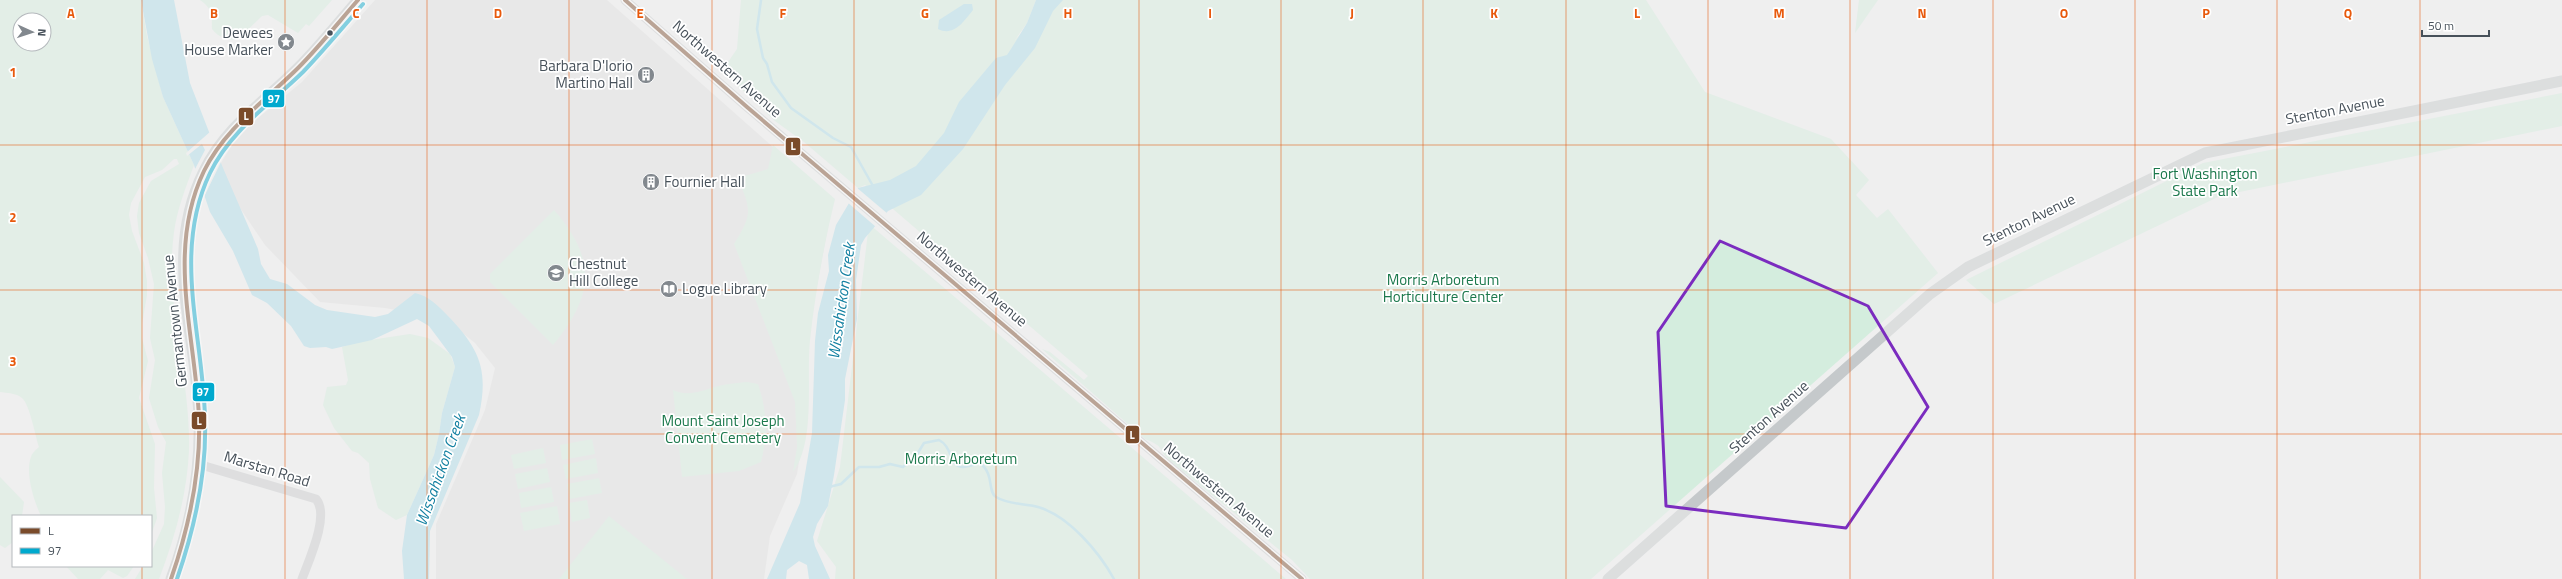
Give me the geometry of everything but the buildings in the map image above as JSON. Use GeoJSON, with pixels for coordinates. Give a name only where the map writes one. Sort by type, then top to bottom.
{"type":"FeatureCollection","features":[{"type":"Feature","properties":{"kind":"main road","name":"Germantown Avenue"},"geometry":{"type":"LineString","coordinates":[[171,579],[188,527],[198,464],[198,402],[182,265],[187,215],[197,184],[219,144],[245,116],[312,54],[358,0]]}},
{"type":"Feature","properties":{"kind":"main road","name":"Stenton Avenue"},"geometry":{"type":"LineString","coordinates":[[1608,579],[1930,294],[1968,267],[2205,153],[2562,81]]}},
{"type":"Feature","properties":{"kind":"street","name":"Northwestern Avenue"},"geometry":{"type":"LineString","coordinates":[[625,0],[1302,579]]}},
{"type":"Feature","properties":{"kind":"street","name":"Marstan Road"},"geometry":{"type":"LineString","coordinates":[[198,464],[316,499],[321,508],[321,519],[302,579]]}},
{"type":"Feature","properties":{"kind":"highlighted area"},"geometry":{"type":"Polygon","coordinates":[[[1720,241],[1868,306],[1928,407],[1846,528],[1666,506],[1658,332],[1720,241]]]}},
{"type":"Feature","properties":{"kind":"shaded area","name":"Chestnut Hill College"},"geometry":{"type":"Polygon","coordinates":[[[375,0],[607,0],[833,200],[807,339],[802,443],[797,474],[770,536],[764,579],[436,579],[436,524],[485,410],[495,368],[475,343],[445,319],[385,308],[320,302],[265,245],[236,202],[219,166],[232,145],[252,123],[302,82],[375,0]]]}},
{"type":"Feature","properties":{"kind":"green space"},"geometry":{"type":"Polygon","coordinates":[[[0,0],[141,0],[147,36],[163,97],[194,165],[177,215],[172,259],[172,286],[189,423],[188,467],[179,516],[159,579],[135,579],[142,567],[152,567],[152,551],[164,524],[165,507],[162,473],[166,442],[158,427],[149,398],[155,360],[150,338],[154,284],[148,258],[139,233],[137,216],[139,203],[151,181],[179,164],[177,159],[174,159],[162,170],[145,177],[131,203],[129,215],[132,231],[144,263],[147,281],[147,295],[142,324],[142,338],[148,361],[139,398],[155,444],[154,488],[157,518],[152,532],[152,515],[41,515],[33,495],[29,471],[31,457],[39,447],[30,413],[25,402],[20,396],[0,392],[0,0]]]}},
{"type":"Feature","properties":{"kind":"green space"},"geometry":{"type":"Polygon","coordinates":[[[200,0],[332,0],[309,26],[306,24],[298,33],[268,15],[262,16],[237,40],[223,38],[212,29],[209,9],[200,0]]]}},
{"type":"Feature","properties":{"kind":"green space","name":"Morris Arboretum Horticulture Center"},"geometry":{"type":"Polygon","coordinates":[[[741,0],[1036,0],[1027,23],[1015,40],[1051,0],[1646,0],[1705,92],[1831,139],[1869,180],[1856,195],[1877,218],[1888,209],[1938,273],[1591,579],[1310,579],[1292,560],[1170,461],[1159,446],[1145,439],[1042,349],[1050,352],[1084,380],[1088,376],[865,185],[858,188],[804,142],[775,121],[731,79],[724,68],[737,49],[741,0]]]}},
{"type":"Feature","properties":{"kind":"green space"},"geometry":{"type":"Polygon","coordinates":[[[1859,0],[1878,0],[1855,33],[1859,0]]]}},
{"type":"Feature","properties":{"kind":"green space","name":"Fort Washington State Park"},"geometry":{"type":"Polygon","coordinates":[[[2562,93],[2562,126],[2220,196],[1994,304],[1966,280],[2203,163],[2562,93]]]}},
{"type":"Feature","properties":{"kind":"green space"},"geometry":{"type":"Polygon","coordinates":[[[773,145],[835,199],[820,269],[812,323],[809,355],[809,409],[805,444],[800,459],[793,472],[797,447],[795,402],[734,244],[744,225],[748,212],[746,198],[738,178],[768,169],[773,145]]]}},
{"type":"Feature","properties":{"kind":"green space"},"geometry":{"type":"Polygon","coordinates":[[[554,210],[568,228],[578,245],[584,262],[585,278],[582,294],[576,311],[553,345],[490,282],[490,274],[554,210]]]}},
{"type":"Feature","properties":{"kind":"green space","name":"Morris Arboretum"},"geometry":{"type":"Polygon","coordinates":[[[869,224],[1286,579],[835,579],[836,567],[817,541],[840,467],[869,224]]]}},
{"type":"Feature","properties":{"kind":"green space"},"geometry":{"type":"Polygon","coordinates":[[[410,334],[428,338],[450,354],[455,367],[442,413],[434,455],[407,515],[396,520],[378,508],[370,479],[369,463],[358,453],[352,451],[334,428],[323,405],[327,387],[346,385],[348,380],[342,347],[357,342],[410,334]]]}},
{"type":"Feature","properties":{"kind":"green space","name":"Mount Saint Joseph Convent Cemetery"},"geometry":{"type":"Polygon","coordinates":[[[747,382],[758,384],[765,413],[766,432],[761,462],[739,471],[682,477],[673,390],[684,393],[694,393],[723,385],[747,382]]]}},
{"type":"Feature","properties":{"kind":"green space"},"geometry":{"type":"Polygon","coordinates":[[[592,439],[595,454],[562,460],[560,445],[592,439]]]}},
{"type":"Feature","properties":{"kind":"green space"},"geometry":{"type":"Polygon","coordinates":[[[543,448],[546,463],[514,469],[511,455],[543,448]]]}},
{"type":"Feature","properties":{"kind":"green space"},"geometry":{"type":"Polygon","coordinates":[[[596,458],[598,473],[566,479],[563,465],[596,458]]]}},
{"type":"Feature","properties":{"kind":"green space"},"geometry":{"type":"Polygon","coordinates":[[[547,468],[550,482],[518,489],[515,474],[547,468]]]}},
{"type":"Feature","properties":{"kind":"green space"},"geometry":{"type":"Polygon","coordinates":[[[0,477],[24,502],[22,515],[12,515],[12,543],[5,548],[0,545],[0,477]]]}},
{"type":"Feature","properties":{"kind":"green space"},"geometry":{"type":"Polygon","coordinates":[[[599,478],[602,493],[570,499],[567,484],[599,478]]]}},
{"type":"Feature","properties":{"kind":"green space"},"geometry":{"type":"Polygon","coordinates":[[[551,487],[554,502],[521,508],[519,493],[551,487]]]}},
{"type":"Feature","properties":{"kind":"green space"},"geometry":{"type":"Polygon","coordinates":[[[587,500],[590,518],[572,522],[569,503],[587,500]]]}},
{"type":"Feature","properties":{"kind":"green space"},"geometry":{"type":"Polygon","coordinates":[[[557,506],[560,524],[524,531],[520,513],[557,506]]]}},
{"type":"Feature","properties":{"kind":"green space"},"geometry":{"type":"Polygon","coordinates":[[[609,516],[687,579],[559,579],[609,516]]]}},
{"type":"Feature","properties":{"kind":"green space"},"geometry":{"type":"Polygon","coordinates":[[[67,567],[133,567],[127,576],[123,578],[108,570],[100,579],[78,579],[67,567]]]}},
{"type":"Feature","properties":{"kind":"water","name":"Wissahickon Creek"},"geometry":{"type":"Polygon","coordinates":[[[141,0],[174,0],[190,83],[223,168],[258,249],[261,264],[270,279],[287,284],[315,305],[327,310],[375,317],[388,314],[415,293],[420,294],[432,301],[447,315],[467,338],[474,349],[482,372],[483,385],[479,415],[430,531],[429,579],[404,579],[402,551],[407,515],[434,455],[442,413],[455,367],[452,357],[429,326],[417,319],[372,340],[332,349],[326,347],[310,348],[304,346],[291,326],[267,303],[252,295],[233,251],[210,212],[194,165],[163,97],[152,59],[141,0]]]}},
{"type":"Feature","properties":{"kind":"water","name":"Wissahickon Creek"},"geometry":{"type":"Polygon","coordinates":[[[1036,0],[1063,0],[1053,11],[1035,48],[1005,85],[963,149],[921,195],[888,211],[865,238],[861,245],[856,280],[857,319],[845,379],[845,400],[834,475],[828,506],[817,524],[813,537],[815,546],[830,579],[809,579],[807,565],[799,561],[787,570],[786,579],[767,579],[800,503],[812,433],[815,341],[818,313],[829,271],[828,255],[836,225],[858,188],[890,180],[916,166],[944,133],[959,102],[996,58],[1007,55],[1027,23],[1036,0]]]}},
{"type":"Feature","properties":{"kind":"water"},"geometry":{"type":"Polygon","coordinates":[[[964,4],[972,4],[973,10],[958,27],[949,31],[938,29],[939,20],[964,4]]]}},
{"type":"Feature","properties":{"kind":"pier"},"geometry":{"type":"Polygon","coordinates":[[[211,131],[222,160],[203,199],[194,171],[205,150],[202,144],[187,156],[186,153],[211,131]]]}},
{"type":"Feature","properties":{"kind":"pier"},"geometry":{"type":"Polygon","coordinates":[[[856,187],[888,214],[876,227],[847,202],[856,187]]]}},
{"type":"Feature","properties":{"kind":"waterway"},"geometry":{"type":"LineString","coordinates":[[761,0],[757,29],[763,58],[767,64],[772,82],[791,108],[833,138],[851,147],[873,186]]}},
{"type":"Feature","properties":{"kind":"waterway"},"geometry":{"type":"LineString","coordinates":[[829,487],[841,484],[859,467],[879,467],[890,464],[903,467],[916,456],[924,443],[939,440],[947,447],[955,464],[965,467],[980,463],[988,473],[992,491],[996,497],[1011,503],[1038,507],[1061,518],[1082,536],[1092,547],[1114,579]]}},
{"type":"Feature","properties":{"kind":"transit line","name":"L"},"geometry":{"type":"LineString","coordinates":[[171,579],[188,519],[196,479],[198,458],[199,417],[197,386],[189,324],[185,262],[187,231],[193,201],[204,171],[223,141],[246,116],[306,60],[358,0]]}},
{"type":"Feature","properties":{"kind":"transit line","name":"L"},"geometry":{"type":"LineString","coordinates":[[625,0],[747,107],[1302,579]]}},
{"type":"Feature","properties":{"kind":"transit line","name":"97"},"geometry":{"type":"LineString","coordinates":[[177,579],[194,520],[202,479],[204,459],[205,418],[203,387],[192,294],[191,263],[193,233],[199,203],[210,173],[228,144],[252,119],[303,72],[363,4]]}},
{"type":"Feature","properties":{"kind":"place","name":"Dewees House Marker"},"geometry":{"type":"Point","coordinates":[286,42]}},
{"type":"Feature","properties":{"kind":"place","name":"Barbara D'Iorio Martino Hall"},"geometry":{"type":"Point","coordinates":[646,75]}},
{"type":"Feature","properties":{"kind":"place","name":"Fournier Hall"},"geometry":{"type":"Point","coordinates":[651,182]}},
{"type":"Feature","properties":{"kind":"place","name":"Chestnut Hill College"},"geometry":{"type":"Point","coordinates":[556,273]}},
{"type":"Feature","properties":{"kind":"place","name":"Logue Library"},"geometry":{"type":"Point","coordinates":[669,289]}}]}
